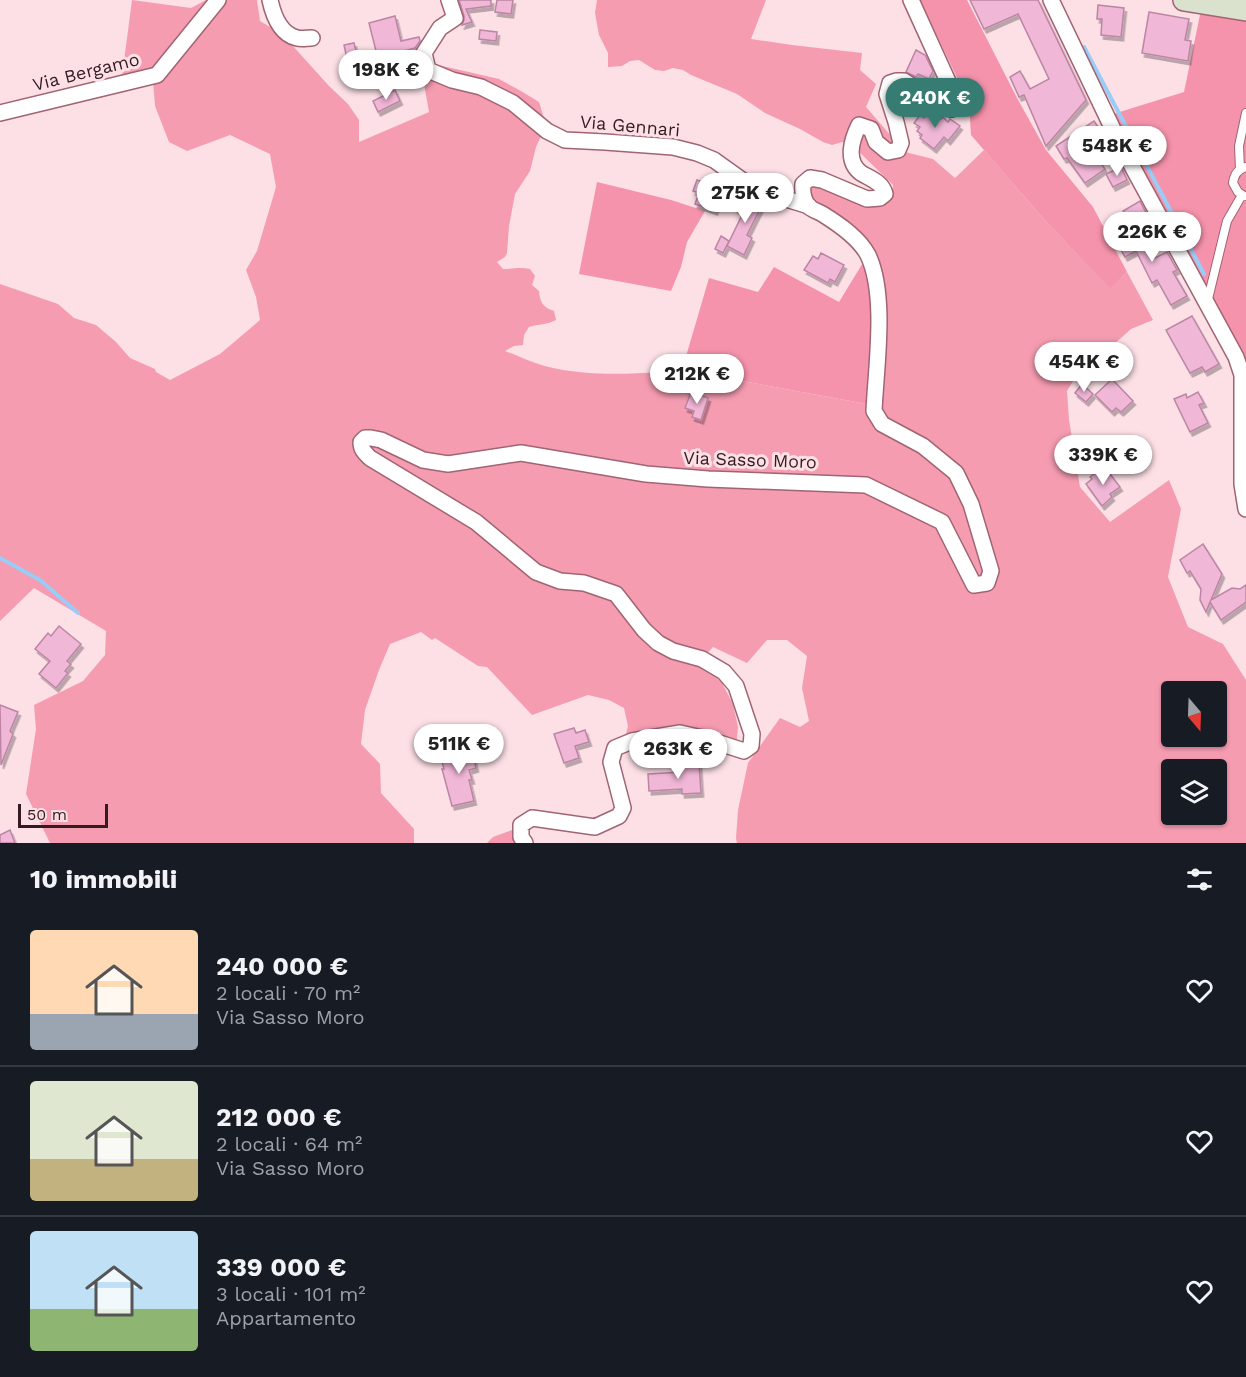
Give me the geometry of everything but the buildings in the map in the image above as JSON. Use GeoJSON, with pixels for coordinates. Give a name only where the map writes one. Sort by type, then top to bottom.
{"type":"FeatureCollection","features":[{"type":"Feature","properties":{"kind":"main road"},"geometry":{"type":"LineString","coordinates":[[1184,0],[1246,10]]}},
{"type":"Feature","properties":{"kind":"street","name":"Via Bergamo"},"geometry":{"type":"LineString","coordinates":[[0,113],[157,75],[218,0]]}},
{"type":"Feature","properties":{"kind":"street"},"geometry":{"type":"LineString","coordinates":[[270,0],[274,16],[285,31],[296,38],[312,38]]}},
{"type":"Feature","properties":{"kind":"street","name":"Via Gennari"},"geometry":{"type":"LineString","coordinates":[[449,0],[455,18],[440,28],[424,53],[428,70],[452,80],[481,87],[513,103],[547,131],[565,140],[673,147],[697,153],[714,160],[750,188],[809,206]]}},
{"type":"Feature","properties":{"kind":"street"},"geometry":{"type":"LineString","coordinates":[[809,206],[802,191],[803,184],[810,178],[822,180],[867,199],[880,198],[885,194],[884,188],[858,171],[851,156],[853,137],[859,125],[871,129],[876,142],[888,152],[898,150],[901,143],[887,94],[890,83],[904,81],[946,108],[952,109],[956,99],[911,0]]}},
{"type":"Feature","properties":{"kind":"street"},"geometry":{"type":"LineString","coordinates":[[1051,0],[1121,146],[1244,375],[1242,484],[1246,509]]}},
{"type":"Feature","properties":{"kind":"street","name":"Via Sasso Moro"},"geometry":{"type":"LineString","coordinates":[[525,843],[521,837],[521,825],[532,818],[595,827],[618,816],[623,808],[611,762],[615,748],[632,741],[680,733],[744,751],[751,746],[752,734],[736,686],[724,672],[702,659],[674,651],[658,643],[644,630],[616,594],[584,583],[560,581],[536,572],[476,522],[370,458],[361,447],[361,442],[365,438],[381,440],[423,460],[447,464],[521,453],[646,474],[708,479],[866,485],[942,522],[974,585],[987,583],[991,571],[971,504],[956,473],[922,446],[882,424],[874,411],[880,311],[874,269],[867,252],[846,230],[809,206]]}},
{"type":"Feature","properties":{"kind":"lane"},"geometry":{"type":"LineString","coordinates":[[1207,304],[1227,221],[1244,196],[1233,183],[1234,178],[1243,168],[1239,146],[1246,114]]}},
{"type":"Feature","properties":{"kind":"shaded area"},"geometry":{"type":"Polygon","coordinates":[[[132,0],[191,8],[206,0],[257,0],[260,21],[283,35],[348,104],[359,120],[359,142],[429,112],[424,84],[434,64],[499,79],[539,102],[546,125],[536,147],[530,171],[515,194],[507,253],[497,262],[503,269],[530,269],[535,276],[532,285],[539,291],[543,304],[554,311],[556,320],[529,327],[524,335],[523,345],[514,346],[505,351],[538,364],[565,370],[615,374],[682,370],[872,405],[882,265],[864,261],[854,242],[814,213],[807,193],[813,183],[864,206],[880,205],[893,196],[893,185],[851,144],[842,142],[832,145],[823,142],[765,113],[737,94],[683,70],[673,68],[664,71],[655,70],[639,60],[630,61],[622,66],[608,67],[608,53],[599,35],[595,13],[597,0],[766,0],[751,39],[862,53],[860,70],[876,84],[866,107],[905,152],[933,159],[955,178],[984,150],[1041,216],[1110,288],[1127,272],[1153,320],[1131,329],[1112,346],[1088,357],[1067,391],[1069,420],[1080,487],[1110,522],[1169,480],[1181,509],[1168,577],[1188,627],[1223,644],[1246,680],[1246,843],[737,843],[738,810],[748,763],[780,718],[800,727],[809,721],[802,688],[807,656],[787,640],[767,640],[747,663],[713,647],[696,665],[721,681],[733,704],[738,727],[736,748],[702,740],[625,738],[628,726],[624,708],[609,700],[588,695],[532,715],[487,667],[478,666],[435,638],[432,640],[421,632],[390,644],[365,710],[361,744],[380,764],[381,793],[414,829],[414,843],[50,843],[26,794],[36,729],[34,705],[83,681],[105,655],[106,631],[34,588],[0,621],[0,284],[58,304],[74,318],[96,325],[130,358],[155,369],[156,372],[170,380],[220,354],[260,320],[256,297],[246,270],[257,251],[276,187],[270,154],[230,135],[187,151],[169,142],[155,106],[153,81],[121,84],[132,0]]]}},
{"type":"Feature","properties":{"kind":"shaded area"},"geometry":{"type":"Polygon","coordinates":[[[920,0],[967,0],[1046,150],[1093,207],[1127,272],[1110,289],[1041,216],[971,135],[969,103],[920,0]]]}},
{"type":"Feature","properties":{"kind":"shaded area"},"geometry":{"type":"Polygon","coordinates":[[[1201,10],[1246,18],[1246,382],[1110,115],[1184,92],[1201,10]]]}},
{"type":"Feature","properties":{"kind":"shaded area"},"geometry":{"type":"Polygon","coordinates":[[[597,182],[671,200],[705,211],[687,242],[681,267],[671,291],[579,274],[597,182]]]}},
{"type":"Feature","properties":{"kind":"shaded area"},"geometry":{"type":"Polygon","coordinates":[[[864,261],[882,264],[872,405],[682,370],[709,278],[758,292],[774,267],[839,302],[864,261]]]}},
{"type":"Feature","properties":{"kind":"shaded area"},"geometry":{"type":"Polygon","coordinates":[[[515,829],[530,835],[533,843],[487,843],[493,837],[515,829]]]}},
{"type":"Feature","properties":{"kind":"waterway"},"geometry":{"type":"LineString","coordinates":[[1084,47],[1204,274]]}},
{"type":"Feature","properties":{"kind":"waterway"},"geometry":{"type":"LineString","coordinates":[[0,558],[40,580],[78,613]]}}]}
